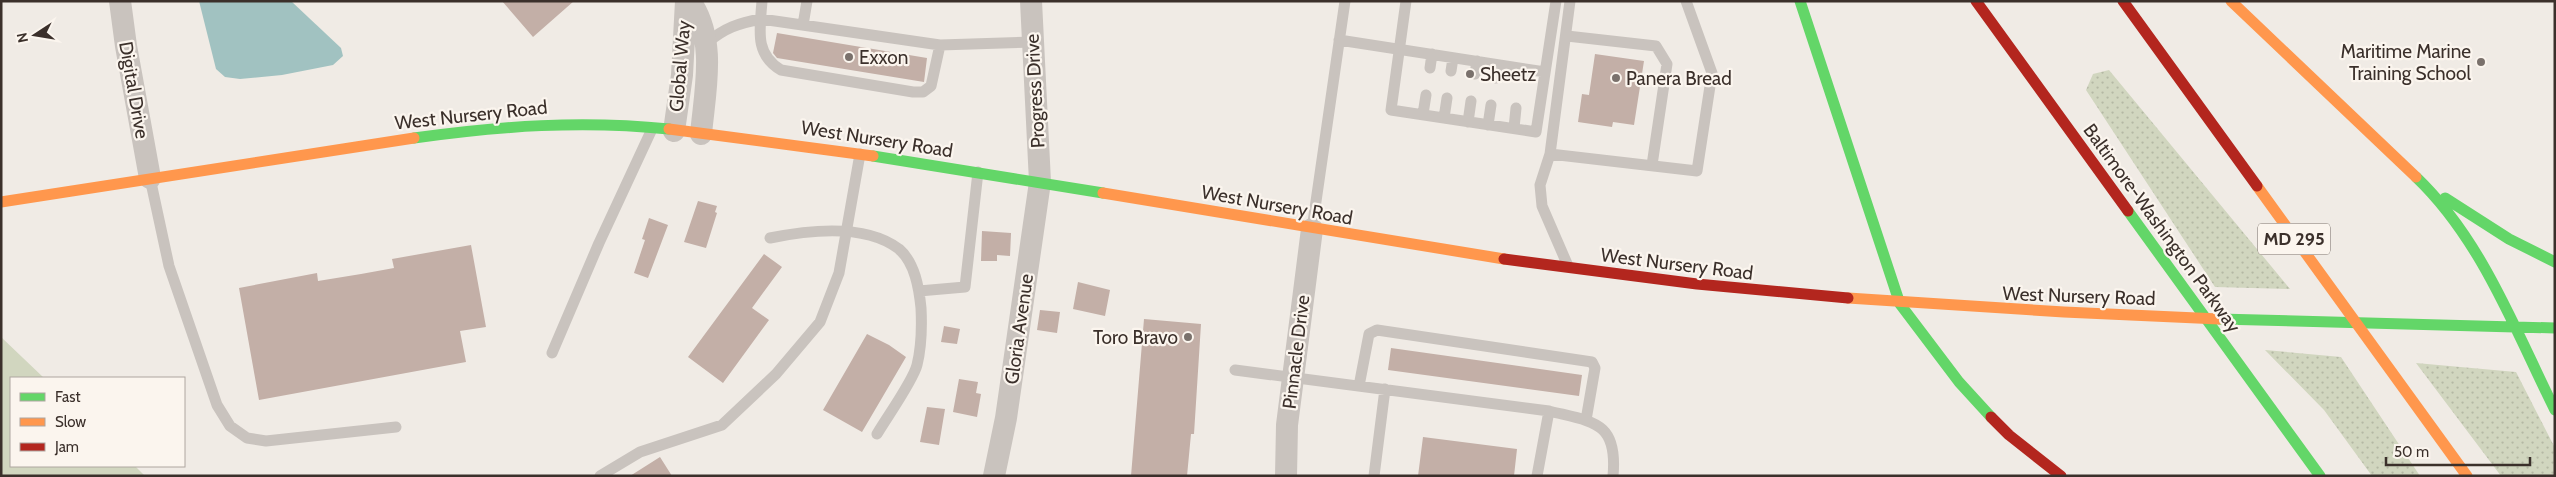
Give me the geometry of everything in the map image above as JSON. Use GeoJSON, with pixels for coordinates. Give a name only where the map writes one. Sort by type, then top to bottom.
{"type":"FeatureCollection","features":[{"type":"Feature","properties":{"kind":"main road"},"geometry":{"type":"LineString","coordinates":[[1800,1],[1900,304],[1959,382],[1986,412],[2010,435],[2061,476]]}},
{"type":"Feature","properties":{"kind":"main road","name":"Baltimore-Washington Parkway"},"geometry":{"type":"LineString","coordinates":[[1976,1],[2320,476]]}},
{"type":"Feature","properties":{"kind":"main road","name":"MD 295"},"geometry":{"type":"LineString","coordinates":[[2122,1],[2467,476]]}},
{"type":"Feature","properties":{"kind":"main road"},"geometry":{"type":"LineString","coordinates":[[2230,1],[2421,182],[2458,225],[2475,250],[2555,410]]}},
{"type":"Feature","properties":{"kind":"main road","name":"West Nursery Road"},"geometry":{"type":"LineString","coordinates":[[1,202],[300,152],[502,127],[574,123],[701,134],[860,154],[1040,182],[1312,229],[1672,282],[1900,304],[1984,310],[2555,328]]}},
{"type":"Feature","properties":{"kind":"main road"},"geometry":{"type":"LineString","coordinates":[[2421,182],[2510,240],[2555,262]]}},
{"type":"Feature","properties":{"kind":"street","name":"Digital Drive"},"geometry":{"type":"LineString","coordinates":[[120,1],[126,46],[150,178]]}},
{"type":"Feature","properties":{"kind":"street","name":"Global Way"},"geometry":{"type":"LineString","coordinates":[[663,130],[682,75],[686,1]]}},
{"type":"Feature","properties":{"kind":"street","name":"Global Way"},"geometry":{"type":"LineString","coordinates":[[690,1],[700,15],[707,43],[701,134]]}},
{"type":"Feature","properties":{"kind":"street","name":"Progress Drive"},"geometry":{"type":"LineString","coordinates":[[1031,1],[1040,182]]}},
{"type":"Feature","properties":{"kind":"street","name":"Gloria Avenue"},"geometry":{"type":"LineString","coordinates":[[994,476],[1006,418],[1040,182]]}},
{"type":"Feature","properties":{"kind":"street","name":"Pinnacle Drive"},"geometry":{"type":"LineString","coordinates":[[1286,476],[1287,425],[1312,229]]}},
{"type":"Feature","properties":{"kind":"lane"},"geometry":{"type":"LineString","coordinates":[[762,1],[761,44],[765,56],[771,64],[781,70],[914,92],[924,92],[931,86],[940,46]]}},
{"type":"Feature","properties":{"kind":"lane"},"geometry":{"type":"LineString","coordinates":[[803,25],[807,1]]}},
{"type":"Feature","properties":{"kind":"lane"},"geometry":{"type":"LineString","coordinates":[[1312,229],[1345,1]]}},
{"type":"Feature","properties":{"kind":"lane"},"geometry":{"type":"LineString","coordinates":[[1406,1],[1391,110],[1536,132],[1556,1]]}},
{"type":"Feature","properties":{"kind":"lane"},"geometry":{"type":"LineString","coordinates":[[1569,268],[1542,206],[1540,185],[1550,154],[1567,36],[1570,1]]}},
{"type":"Feature","properties":{"kind":"lane"},"geometry":{"type":"LineString","coordinates":[[1550,154],[1697,171],[1712,73],[1686,1]]}},
{"type":"Feature","properties":{"kind":"lane"},"geometry":{"type":"LineString","coordinates":[[707,43],[719,32],[736,24],[761,19],[940,46],[1033,42]]}},
{"type":"Feature","properties":{"kind":"lane"},"geometry":{"type":"LineString","coordinates":[[1567,36],[1656,46],[1667,64],[1652,165]]}},
{"type":"Feature","properties":{"kind":"lane"},"geometry":{"type":"LineString","coordinates":[[1339,40],[1545,72]]}},
{"type":"Feature","properties":{"kind":"lane"},"geometry":{"type":"LineString","coordinates":[[1430,68],[1432,54]]}},
{"type":"Feature","properties":{"kind":"lane"},"geometry":{"type":"LineString","coordinates":[[1451,71],[1453,58]]}},
{"type":"Feature","properties":{"kind":"lane"},"geometry":{"type":"LineString","coordinates":[[1475,74],[1476,61]]}},
{"type":"Feature","properties":{"kind":"lane"},"geometry":{"type":"LineString","coordinates":[[1496,78],[1498,65]]}},
{"type":"Feature","properties":{"kind":"lane"},"geometry":{"type":"LineString","coordinates":[[1519,81],[1521,68]]}},
{"type":"Feature","properties":{"kind":"lane"},"geometry":{"type":"LineString","coordinates":[[1423,114],[1426,95]]}},
{"type":"Feature","properties":{"kind":"lane"},"geometry":{"type":"LineString","coordinates":[[1444,118],[1447,98]]}},
{"type":"Feature","properties":{"kind":"lane"},"geometry":{"type":"LineString","coordinates":[[1468,122],[1471,101]]}},
{"type":"Feature","properties":{"kind":"lane"},"geometry":{"type":"LineString","coordinates":[[1488,125],[1491,105]]}},
{"type":"Feature","properties":{"kind":"lane"},"geometry":{"type":"LineString","coordinates":[[1514,128],[1516,108]]}},
{"type":"Feature","properties":{"kind":"lane"},"geometry":{"type":"LineString","coordinates":[[552,353],[599,243],[663,130]]}},
{"type":"Feature","properties":{"kind":"lane"},"geometry":{"type":"LineString","coordinates":[[600,476],[640,452],[722,425],[776,374],[820,322],[839,273],[860,154]]}},
{"type":"Feature","properties":{"kind":"lane"},"geometry":{"type":"LineString","coordinates":[[919,292],[965,287],[978,172]]}},
{"type":"Feature","properties":{"kind":"lane"},"geometry":{"type":"LineString","coordinates":[[150,178],[169,266],[217,405],[230,426],[247,438],[266,441],[396,427]]}},
{"type":"Feature","properties":{"kind":"lane"},"geometry":{"type":"LineString","coordinates":[[770,238],[803,231],[846,232],[879,238],[900,250],[915,274],[919,292],[923,335],[917,367],[877,434]]}},
{"type":"Feature","properties":{"kind":"lane"},"geometry":{"type":"LineString","coordinates":[[1359,386],[1370,334],[1377,330],[1592,362],[1595,368],[1586,420]]}},
{"type":"Feature","properties":{"kind":"lane"},"geometry":{"type":"LineString","coordinates":[[1235,370],[1549,411],[1586,420],[1603,427],[1614,449],[1613,476]]}},
{"type":"Feature","properties":{"kind":"lane"},"geometry":{"type":"LineString","coordinates":[[1374,476],[1385,389]]}},
{"type":"Feature","properties":{"kind":"lane"},"geometry":{"type":"LineString","coordinates":[[1538,476],[1549,411]]}},
{"type":"Feature","properties":{"kind":"green space"},"geometry":{"type":"Polygon","coordinates":[[[2109,70],[2290,289],[2215,287],[2086,90],[2093,74],[2109,70]]]}},
{"type":"Feature","properties":{"kind":"green space"},"geometry":{"type":"Polygon","coordinates":[[[1,337],[43,377],[10,377],[10,467],[136,467],[145,476],[1,476],[1,337]]]}},
{"type":"Feature","properties":{"kind":"green space"},"geometry":{"type":"Polygon","coordinates":[[[2265,350],[2341,357],[2420,476],[2372,476],[2324,410],[2265,350]]]}},
{"type":"Feature","properties":{"kind":"green space"},"geometry":{"type":"Polygon","coordinates":[[[2416,363],[2516,372],[2555,448],[2555,476],[2501,476],[2416,363]]]}},
{"type":"Feature","properties":{"kind":"water"},"geometry":{"type":"Polygon","coordinates":[[[199,1],[291,1],[341,48],[343,56],[333,65],[282,75],[240,79],[225,77],[216,69],[199,1]]]}},
{"type":"Feature","properties":{"kind":"building"},"geometry":{"type":"Polygon","coordinates":[[[502,1],[574,1],[533,37],[502,1]]]}},
{"type":"Feature","properties":{"kind":"building","name":"Exxon"},"geometry":{"type":"Polygon","coordinates":[[[777,33],[927,58],[924,82],[777,58],[773,53],[777,33]]]}},
{"type":"Feature","properties":{"kind":"building","name":"Panera Bread"},"geometry":{"type":"Polygon","coordinates":[[[1595,54],[1644,61],[1634,125],[1613,122],[1612,127],[1578,122],[1582,94],[1589,95],[1595,54]]]}},
{"type":"Feature","properties":{"kind":"building"},"geometry":{"type":"Polygon","coordinates":[[[698,201],[717,206],[715,212],[717,213],[706,248],[684,242],[698,201]]]}},
{"type":"Feature","properties":{"kind":"building"},"geometry":{"type":"Polygon","coordinates":[[[649,218],[668,225],[648,278],[634,273],[645,240],[642,239],[649,218]]]}},
{"type":"Feature","properties":{"kind":"building"},"geometry":{"type":"Polygon","coordinates":[[[982,231],[1011,233],[1010,256],[997,255],[997,261],[981,261],[982,231]]]}},
{"type":"Feature","properties":{"kind":"building"},"geometry":{"type":"Polygon","coordinates":[[[471,245],[486,327],[460,331],[466,362],[259,400],[239,288],[317,273],[318,281],[394,268],[392,259],[471,245]]]}},
{"type":"Feature","properties":{"kind":"building"},"geometry":{"type":"Polygon","coordinates":[[[764,254],[782,267],[752,308],[769,320],[723,383],[688,357],[764,254]]]}},
{"type":"Feature","properties":{"kind":"building"},"geometry":{"type":"Polygon","coordinates":[[[1078,282],[1110,290],[1105,316],[1073,309],[1078,282]]]}},
{"type":"Feature","properties":{"kind":"building"},"geometry":{"type":"Polygon","coordinates":[[[1040,310],[1060,312],[1057,333],[1037,330],[1040,310]]]}},
{"type":"Feature","properties":{"kind":"building"},"geometry":{"type":"Polygon","coordinates":[[[1144,319],[1201,324],[1194,434],[1191,434],[1187,476],[1131,476],[1144,319]]]}},
{"type":"Feature","properties":{"kind":"building"},"geometry":{"type":"Polygon","coordinates":[[[944,326],[960,329],[957,344],[941,342],[944,326]]]}},
{"type":"Feature","properties":{"kind":"building"},"geometry":{"type":"Polygon","coordinates":[[[867,334],[889,345],[906,357],[862,432],[823,410],[867,334]]]}},
{"type":"Feature","properties":{"kind":"building"},"geometry":{"type":"Polygon","coordinates":[[[1391,348],[1582,375],[1579,396],[1388,370],[1391,348]]]}},
{"type":"Feature","properties":{"kind":"building"},"geometry":{"type":"Polygon","coordinates":[[[959,379],[978,382],[976,393],[981,394],[977,417],[953,412],[959,379]]]}},
{"type":"Feature","properties":{"kind":"building"},"geometry":{"type":"Polygon","coordinates":[[[927,407],[945,409],[939,445],[920,442],[927,407]]]}},
{"type":"Feature","properties":{"kind":"building"},"geometry":{"type":"Polygon","coordinates":[[[1423,437],[1517,449],[1514,476],[1418,476],[1423,437]]]}},
{"type":"Feature","properties":{"kind":"building"},"geometry":{"type":"Polygon","coordinates":[[[660,457],[672,476],[630,476],[660,457]]]}},
{"type":"Feature","properties":{"kind":"traffic: fast"},"geometry":{"type":"LineString","coordinates":[[1800,1],[1900,304],[1959,382],[1991,417]]}},
{"type":"Feature","properties":{"kind":"traffic: fast"},"geometry":{"type":"LineString","coordinates":[[414,138],[478,130],[541,126],[604,125],[669,129]]}},
{"type":"Feature","properties":{"kind":"traffic: fast"},"geometry":{"type":"LineString","coordinates":[[873,156],[1103,193]]}},
{"type":"Feature","properties":{"kind":"traffic: fast"},"geometry":{"type":"LineString","coordinates":[[2416,177],[2460,229],[2478,257],[2511,318],[2555,410]]}},
{"type":"Feature","properties":{"kind":"traffic: fast"},"geometry":{"type":"LineString","coordinates":[[2445,198],[2509,239],[2555,262]]}},
{"type":"Feature","properties":{"kind":"traffic: fast"},"geometry":{"type":"LineString","coordinates":[[2128,211],[2320,476]]}},
{"type":"Feature","properties":{"kind":"traffic: fast"},"geometry":{"type":"LineString","coordinates":[[2219,319],[2555,328]]}},
{"type":"Feature","properties":{"kind":"traffic: slow"},"geometry":{"type":"LineString","coordinates":[[2231,1],[2416,177]]}},
{"type":"Feature","properties":{"kind":"traffic: slow"},"geometry":{"type":"LineString","coordinates":[[669,129],[873,156]]}},
{"type":"Feature","properties":{"kind":"traffic: slow"},"geometry":{"type":"LineString","coordinates":[[1,202],[414,138]]}},
{"type":"Feature","properties":{"kind":"traffic: slow"},"geometry":{"type":"LineString","coordinates":[[2257,186],[2467,476]]}},
{"type":"Feature","properties":{"kind":"traffic: slow"},"geometry":{"type":"LineString","coordinates":[[1103,193],[1504,259]]}},
{"type":"Feature","properties":{"kind":"traffic: slow"},"geometry":{"type":"LineString","coordinates":[[1848,298],[2064,312],[2219,319]]}},
{"type":"Feature","properties":{"kind":"traffic: jam"},"geometry":{"type":"LineString","coordinates":[[1976,1],[2128,211]]}},
{"type":"Feature","properties":{"kind":"traffic: jam"},"geometry":{"type":"LineString","coordinates":[[2123,1],[2257,186]]}},
{"type":"Feature","properties":{"kind":"traffic: jam"},"geometry":{"type":"LineString","coordinates":[[1504,259],[1697,284],[1848,298]]}},
{"type":"Feature","properties":{"kind":"traffic: jam"},"geometry":{"type":"LineString","coordinates":[[1991,417],[2009,435],[2061,476]]}},
{"type":"Feature","properties":{"kind":"place","name":"Exxon"},"geometry":{"type":"Point","coordinates":[849,57]}},
{"type":"Feature","properties":{"kind":"place","name":"Maritime Marine Training School"},"geometry":{"type":"Point","coordinates":[2481,62]}},
{"type":"Feature","properties":{"kind":"place","name":"Sheetz"},"geometry":{"type":"Point","coordinates":[1470,74]}},
{"type":"Feature","properties":{"kind":"place","name":"Panera Bread"},"geometry":{"type":"Point","coordinates":[1616,78]}},
{"type":"Feature","properties":{"kind":"place","name":"Toro Bravo"},"geometry":{"type":"Point","coordinates":[1188,337]}}]}
